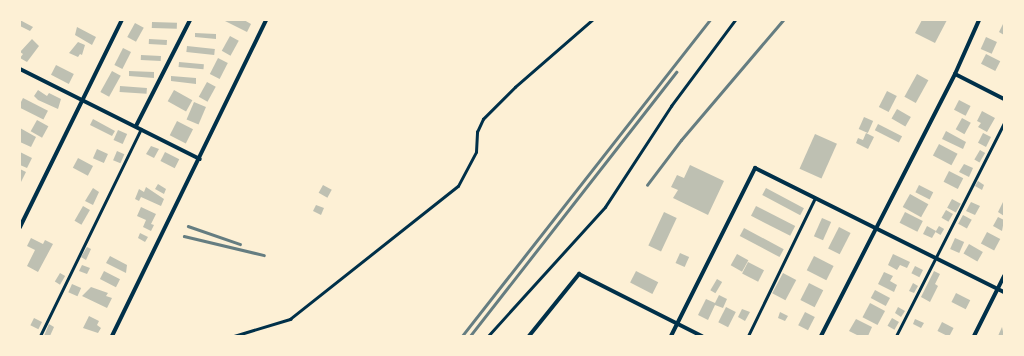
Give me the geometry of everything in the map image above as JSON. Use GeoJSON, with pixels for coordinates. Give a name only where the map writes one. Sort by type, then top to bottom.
{"type":"FeatureCollection","features":[{"type":"Feature","properties":{"kind":"street"},"geometry":{"type":"LineString","coordinates":[[20,227],[122,20]]}},
{"type":"Feature","properties":{"kind":"street"},"geometry":{"type":"LineString","coordinates":[[136,126],[190,20]]}},
{"type":"Feature","properties":{"kind":"street"},"geometry":{"type":"LineString","coordinates":[[112,336],[200,159],[266,20]]}},
{"type":"Feature","properties":{"kind":"street"},"geometry":{"type":"LineString","coordinates":[[821,336],[955,74],[979,20]]}},
{"type":"Feature","properties":{"kind":"street"},"geometry":{"type":"LineString","coordinates":[[20,69],[200,159]]}},
{"type":"Feature","properties":{"kind":"street"},"geometry":{"type":"LineString","coordinates":[[955,74],[1004,99]]}},
{"type":"Feature","properties":{"kind":"street"},"geometry":{"type":"LineString","coordinates":[[671,336],[755,168],[1004,292]]}},
{"type":"Feature","properties":{"kind":"street"},"geometry":{"type":"LineString","coordinates":[[529,336],[579,274],[702,336]]}},
{"type":"Feature","properties":{"kind":"street"},"geometry":{"type":"LineString","coordinates":[[974,336],[1004,276]]}},
{"type":"Feature","properties":{"kind":"lane"},"geometry":{"type":"LineString","coordinates":[[234,336],[290,319],[458,186],[476,152],[477,132],[483,119],[515,87],[592,20]]}},
{"type":"Feature","properties":{"kind":"lane"},"geometry":{"type":"LineString","coordinates":[[488,336],[605,207],[675,100],[735,20]]}},
{"type":"Feature","properties":{"kind":"lane"},"geometry":{"type":"LineString","coordinates":[[896,336],[1004,123]]}},
{"type":"Feature","properties":{"kind":"lane"},"geometry":{"type":"LineString","coordinates":[[40,336],[141,129]]}},
{"type":"Feature","properties":{"kind":"lane"},"geometry":{"type":"LineString","coordinates":[[748,336],[815,198]]}},
{"type":"Feature","properties":{"kind":"building"},"geometry":{"type":"Polygon","coordinates":[[[20,20],[33,27],[30,31],[20,26],[20,20]]]}},
{"type":"Feature","properties":{"kind":"building"},"geometry":{"type":"Polygon","coordinates":[[[223,20],[244,20],[251,24],[247,32],[223,20]]]}},
{"type":"Feature","properties":{"kind":"building"},"geometry":{"type":"Polygon","coordinates":[[[922,20],[947,20],[935,43],[915,33],[922,20]]]}},
{"type":"Feature","properties":{"kind":"building"},"geometry":{"type":"Polygon","coordinates":[[[152,22],[177,23],[177,29],[152,28],[152,22]]]}},
{"type":"Feature","properties":{"kind":"building"},"geometry":{"type":"Polygon","coordinates":[[[1004,22],[1004,35],[999,32],[1004,22]]]}},
{"type":"Feature","properties":{"kind":"building"},"geometry":{"type":"Polygon","coordinates":[[[135,23],[144,28],[136,42],[127,37],[135,23]]]}},
{"type":"Feature","properties":{"kind":"building"},"geometry":{"type":"Polygon","coordinates":[[[77,27],[96,37],[92,45],[75,35],[77,27]]]}},
{"type":"Feature","properties":{"kind":"building"},"geometry":{"type":"Polygon","coordinates":[[[195,33],[216,34],[216,39],[195,37],[195,33]]]}},
{"type":"Feature","properties":{"kind":"building"},"geometry":{"type":"Polygon","coordinates":[[[230,36],[239,41],[231,56],[222,51],[230,36]]]}},
{"type":"Feature","properties":{"kind":"building"},"geometry":{"type":"Polygon","coordinates":[[[986,37],[997,42],[992,54],[981,49],[986,37]]]}},
{"type":"Feature","properties":{"kind":"building"},"geometry":{"type":"Polygon","coordinates":[[[32,39],[39,46],[27,62],[20,58],[23,54],[20,52],[32,39]]]}},
{"type":"Feature","properties":{"kind":"building"},"geometry":{"type":"Polygon","coordinates":[[[149,39],[167,40],[167,45],[149,44],[149,39]]]}},
{"type":"Feature","properties":{"kind":"building"},"geometry":{"type":"Polygon","coordinates":[[[78,42],[85,45],[82,55],[80,54],[78,57],[69,53],[78,42]]]}},
{"type":"Feature","properties":{"kind":"building"},"geometry":{"type":"Polygon","coordinates":[[[187,46],[215,49],[214,55],[186,52],[187,46]]]}},
{"type":"Feature","properties":{"kind":"building"},"geometry":{"type":"Polygon","coordinates":[[[123,48],[131,52],[122,69],[114,65],[123,48]]]}},
{"type":"Feature","properties":{"kind":"building"},"geometry":{"type":"Polygon","coordinates":[[[986,54],[1000,61],[995,71],[981,64],[986,54]]]}},
{"type":"Feature","properties":{"kind":"building"},"geometry":{"type":"Polygon","coordinates":[[[141,55],[161,56],[161,61],[141,60],[141,55]]]}},
{"type":"Feature","properties":{"kind":"building"},"geometry":{"type":"Polygon","coordinates":[[[218,58],[228,63],[220,79],[210,74],[218,58]]]}},
{"type":"Feature","properties":{"kind":"building"},"geometry":{"type":"Polygon","coordinates":[[[179,62],[204,64],[203,69],[179,67],[179,62]]]}},
{"type":"Feature","properties":{"kind":"building"},"geometry":{"type":"Polygon","coordinates":[[[56,65],[74,74],[69,84],[51,75],[56,65]]]}},
{"type":"Feature","properties":{"kind":"building"},"geometry":{"type":"Polygon","coordinates":[[[112,71],[121,76],[109,97],[100,92],[112,71]]]}},
{"type":"Feature","properties":{"kind":"building"},"geometry":{"type":"Polygon","coordinates":[[[129,71],[154,72],[154,78],[129,76],[129,71]]]}},
{"type":"Feature","properties":{"kind":"building"},"geometry":{"type":"Polygon","coordinates":[[[917,74],[928,80],[916,103],[904,97],[917,74]]]}},
{"type":"Feature","properties":{"kind":"building"},"geometry":{"type":"Polygon","coordinates":[[[171,76],[196,78],[196,84],[171,81],[171,76]]]}},
{"type":"Feature","properties":{"kind":"building"},"geometry":{"type":"Polygon","coordinates":[[[207,82],[216,87],[208,102],[199,97],[207,82]]]}},
{"type":"Feature","properties":{"kind":"building"},"geometry":{"type":"Polygon","coordinates":[[[120,86],[147,88],[147,94],[120,92],[120,86]]]}},
{"type":"Feature","properties":{"kind":"building"},"geometry":{"type":"Polygon","coordinates":[[[38,90],[47,96],[49,93],[61,99],[58,109],[38,100],[34,96],[38,90]]]}},
{"type":"Feature","properties":{"kind":"building"},"geometry":{"type":"Polygon","coordinates":[[[174,90],[192,100],[186,112],[168,101],[174,90]]]}},
{"type":"Feature","properties":{"kind":"building"},"geometry":{"type":"Polygon","coordinates":[[[887,91],[897,96],[889,112],[879,107],[887,91]]]}},
{"type":"Feature","properties":{"kind":"building"},"geometry":{"type":"Polygon","coordinates":[[[23,98],[48,111],[43,120],[20,108],[23,98]]]}},
{"type":"Feature","properties":{"kind":"building"},"geometry":{"type":"Polygon","coordinates":[[[959,100],[971,106],[966,116],[954,110],[959,100]]]}},
{"type":"Feature","properties":{"kind":"building"},"geometry":{"type":"Polygon","coordinates":[[[194,102],[206,107],[199,125],[187,119],[194,102]]]}},
{"type":"Feature","properties":{"kind":"building"},"geometry":{"type":"Polygon","coordinates":[[[897,109],[911,117],[905,127],[892,119],[897,109]]]}},
{"type":"Feature","properties":{"kind":"building"},"geometry":{"type":"Polygon","coordinates":[[[982,111],[995,118],[987,132],[978,127],[981,123],[977,121],[982,111]]]}},
{"type":"Feature","properties":{"kind":"building"},"geometry":{"type":"Polygon","coordinates":[[[864,117],[873,121],[868,133],[859,129],[864,117]]]}},
{"type":"Feature","properties":{"kind":"building"},"geometry":{"type":"Polygon","coordinates":[[[962,118],[971,123],[964,134],[956,129],[962,118]]]}},
{"type":"Feature","properties":{"kind":"building"},"geometry":{"type":"Polygon","coordinates":[[[93,119],[115,131],[112,136],[90,125],[93,119]]]}},
{"type":"Feature","properties":{"kind":"building"},"geometry":{"type":"Polygon","coordinates":[[[37,120],[48,126],[42,138],[31,131],[37,120]]]}},
{"type":"Feature","properties":{"kind":"building"},"geometry":{"type":"Polygon","coordinates":[[[177,121],[193,129],[186,143],[170,135],[177,121]]]}},
{"type":"Feature","properties":{"kind":"building"},"geometry":{"type":"Polygon","coordinates":[[[878,124],[902,136],[899,142],[875,130],[878,124]]]}},
{"type":"Feature","properties":{"kind":"building"},"geometry":{"type":"Polygon","coordinates":[[[20,128],[36,137],[31,147],[20,142],[20,128]]]}},
{"type":"Feature","properties":{"kind":"building"},"geometry":{"type":"Polygon","coordinates":[[[118,130],[127,134],[123,144],[114,140],[118,130]]]}},
{"type":"Feature","properties":{"kind":"building"},"geometry":{"type":"Polygon","coordinates":[[[946,131],[966,142],[963,149],[942,139],[946,131]]]}},
{"type":"Feature","properties":{"kind":"building"},"geometry":{"type":"Polygon","coordinates":[[[866,133],[874,137],[868,149],[856,143],[858,138],[863,140],[866,133]]]}},
{"type":"Feature","properties":{"kind":"building"},"geometry":{"type":"Polygon","coordinates":[[[983,133],[991,137],[986,147],[978,143],[983,133]]]}},
{"type":"Feature","properties":{"kind":"building"},"geometry":{"type":"Polygon","coordinates":[[[815,134],[837,144],[821,178],[800,169],[815,134]]]}},
{"type":"Feature","properties":{"kind":"building"},"geometry":{"type":"Polygon","coordinates":[[[939,144],[958,154],[951,165],[933,155],[939,144]]]}},
{"type":"Feature","properties":{"kind":"building"},"geometry":{"type":"Polygon","coordinates":[[[151,146],[159,149],[154,158],[146,154],[151,146]]]}},
{"type":"Feature","properties":{"kind":"building"},"geometry":{"type":"Polygon","coordinates":[[[97,149],[108,154],[104,163],[93,158],[97,149]]]}},
{"type":"Feature","properties":{"kind":"building"},"geometry":{"type":"Polygon","coordinates":[[[980,150],[985,153],[979,163],[974,159],[980,150]]]}},
{"type":"Feature","properties":{"kind":"building"},"geometry":{"type":"Polygon","coordinates":[[[117,151],[124,154],[120,163],[113,160],[117,151]]]}},
{"type":"Feature","properties":{"kind":"building"},"geometry":{"type":"Polygon","coordinates":[[[20,152],[32,158],[27,168],[20,165],[20,152]]]}},
{"type":"Feature","properties":{"kind":"building"},"geometry":{"type":"Polygon","coordinates":[[[165,152],[179,159],[175,168],[160,161],[165,152]]]}},
{"type":"Feature","properties":{"kind":"building"},"geometry":{"type":"Polygon","coordinates":[[[78,158],[93,166],[88,176],[73,168],[78,158]]]}},
{"type":"Feature","properties":{"kind":"building"},"geometry":{"type":"Polygon","coordinates":[[[964,164],[973,168],[969,177],[959,172],[964,164]]]}},
{"type":"Feature","properties":{"kind":"building"},"geometry":{"type":"Polygon","coordinates":[[[690,165],[724,181],[708,215],[673,198],[678,190],[671,187],[677,175],[684,178],[690,165]]]}},
{"type":"Feature","properties":{"kind":"building"},"geometry":{"type":"Polygon","coordinates":[[[20,169],[26,172],[21,182],[20,181],[20,169]]]}},
{"type":"Feature","properties":{"kind":"building"},"geometry":{"type":"Polygon","coordinates":[[[949,171],[963,178],[958,189],[944,182],[949,171]]]}},
{"type":"Feature","properties":{"kind":"building"},"geometry":{"type":"Polygon","coordinates":[[[978,181],[984,185],[982,190],[975,186],[978,181]]]}},
{"type":"Feature","properties":{"kind":"building"},"geometry":{"type":"Polygon","coordinates":[[[158,184],[166,189],[164,194],[155,189],[158,184]]]}},
{"type":"Feature","properties":{"kind":"building"},"geometry":{"type":"Polygon","coordinates":[[[323,185],[332,190],[327,198],[319,193],[323,185]]]}},
{"type":"Feature","properties":{"kind":"building"},"geometry":{"type":"Polygon","coordinates":[[[919,185],[933,192],[930,199],[915,192],[919,185]]]}},
{"type":"Feature","properties":{"kind":"building"},"geometry":{"type":"Polygon","coordinates":[[[146,187],[164,199],[161,206],[141,197],[139,201],[135,199],[139,189],[144,192],[146,187]]]}},
{"type":"Feature","properties":{"kind":"building"},"geometry":{"type":"Polygon","coordinates":[[[93,188],[99,192],[93,205],[85,201],[93,188]]]}},
{"type":"Feature","properties":{"kind":"building"},"geometry":{"type":"Polygon","coordinates":[[[766,188],[804,208],[800,215],[762,195],[766,188]]]}},
{"type":"Feature","properties":{"kind":"building"},"geometry":{"type":"Polygon","coordinates":[[[910,194],[928,204],[921,217],[903,207],[910,194]]]}},
{"type":"Feature","properties":{"kind":"building"},"geometry":{"type":"Polygon","coordinates":[[[952,199],[961,204],[956,213],[947,208],[952,199]]]}},
{"type":"Feature","properties":{"kind":"building"},"geometry":{"type":"Polygon","coordinates":[[[1004,200],[1004,216],[998,212],[1004,200]]]}},
{"type":"Feature","properties":{"kind":"building"},"geometry":{"type":"Polygon","coordinates":[[[971,202],[980,206],[975,215],[966,211],[971,202]]]}},
{"type":"Feature","properties":{"kind":"building"},"geometry":{"type":"Polygon","coordinates":[[[316,205],[324,208],[321,215],[313,211],[316,205]]]}},
{"type":"Feature","properties":{"kind":"building"},"geometry":{"type":"Polygon","coordinates":[[[83,206],[90,210],[81,225],[74,221],[83,206]]]}},
{"type":"Feature","properties":{"kind":"building"},"geometry":{"type":"Polygon","coordinates":[[[756,206],[795,226],[790,236],[751,216],[756,206]]]}},
{"type":"Feature","properties":{"kind":"building"},"geometry":{"type":"Polygon","coordinates":[[[141,207],[156,214],[151,224],[154,225],[151,231],[143,227],[146,220],[137,216],[141,207]]]}},
{"type":"Feature","properties":{"kind":"building"},"geometry":{"type":"Polygon","coordinates":[[[946,210],[953,214],[948,222],[942,218],[946,210]]]}},
{"type":"Feature","properties":{"kind":"building"},"geometry":{"type":"Polygon","coordinates":[[[664,212],[677,218],[661,251],[648,246],[664,212]]]}},
{"type":"Feature","properties":{"kind":"building"},"geometry":{"type":"Polygon","coordinates":[[[905,212],[923,221],[917,232],[900,223],[905,212]]]}},
{"type":"Feature","properties":{"kind":"building"},"geometry":{"type":"Polygon","coordinates":[[[963,215],[972,220],[967,229],[958,224],[963,215]]]}},
{"type":"Feature","properties":{"kind":"building"},"geometry":{"type":"Polygon","coordinates":[[[998,217],[1004,220],[1002,231],[993,226],[998,217]]]}},
{"type":"Feature","properties":{"kind":"building"},"geometry":{"type":"Polygon","coordinates":[[[822,218],[831,222],[823,240],[814,236],[822,218]]]}},
{"type":"Feature","properties":{"kind":"building"},"geometry":{"type":"Polygon","coordinates":[[[927,226],[936,231],[932,238],[923,234],[927,226]]]}},
{"type":"Feature","properties":{"kind":"building"},"geometry":{"type":"Polygon","coordinates":[[[939,226],[944,229],[941,235],[935,232],[939,226]]]}},
{"type":"Feature","properties":{"kind":"building"},"geometry":{"type":"Polygon","coordinates":[[[839,227],[851,233],[840,254],[828,248],[839,227]]]}},
{"type":"Feature","properties":{"kind":"building"},"geometry":{"type":"Polygon","coordinates":[[[744,228],[784,249],[780,257],[740,236],[744,228]]]}},
{"type":"Feature","properties":{"kind":"building"},"geometry":{"type":"Polygon","coordinates":[[[987,232],[1000,239],[994,251],[981,243],[987,232]]]}},
{"type":"Feature","properties":{"kind":"building"},"geometry":{"type":"Polygon","coordinates":[[[140,233],[148,237],[145,242],[138,238],[140,233]]]}},
{"type":"Feature","properties":{"kind":"building"},"geometry":{"type":"Polygon","coordinates":[[[31,238],[43,244],[45,240],[53,244],[38,272],[27,266],[35,250],[27,246],[31,238]]]}},
{"type":"Feature","properties":{"kind":"building"},"geometry":{"type":"Polygon","coordinates":[[[955,238],[964,242],[959,253],[950,249],[955,238]]]}},
{"type":"Feature","properties":{"kind":"building"},"geometry":{"type":"Polygon","coordinates":[[[969,244],[983,252],[977,262],[964,254],[969,244]]]}},
{"type":"Feature","properties":{"kind":"building"},"geometry":{"type":"Polygon","coordinates":[[[87,247],[91,249],[86,260],[81,257],[87,247]]]}},
{"type":"Feature","properties":{"kind":"building"},"geometry":{"type":"Polygon","coordinates":[[[680,253],[689,257],[685,267],[676,263],[680,253]]]}},
{"type":"Feature","properties":{"kind":"building"},"geometry":{"type":"Polygon","coordinates":[[[737,254],[748,260],[742,272],[731,265],[737,254]]]}},
{"type":"Feature","properties":{"kind":"building"},"geometry":{"type":"Polygon","coordinates":[[[893,254],[910,262],[907,268],[900,265],[897,270],[888,265],[893,254]]]}},
{"type":"Feature","properties":{"kind":"building"},"geometry":{"type":"Polygon","coordinates":[[[110,256],[127,265],[126,273],[106,263],[110,256]]]}},
{"type":"Feature","properties":{"kind":"building"},"geometry":{"type":"Polygon","coordinates":[[[814,256],[834,266],[826,280],[807,270],[814,256]]]}},
{"type":"Feature","properties":{"kind":"building"},"geometry":{"type":"Polygon","coordinates":[[[748,262],[764,270],[758,282],[742,274],[748,262]]]}},
{"type":"Feature","properties":{"kind":"building"},"geometry":{"type":"Polygon","coordinates":[[[82,265],[90,268],[87,274],[79,271],[82,265]]]}},
{"type":"Feature","properties":{"kind":"building"},"geometry":{"type":"Polygon","coordinates":[[[915,266],[923,270],[919,277],[911,273],[915,266]]]}},
{"type":"Feature","properties":{"kind":"building"},"geometry":{"type":"Polygon","coordinates":[[[104,271],[120,279],[116,287],[100,279],[104,271]]]}},
{"type":"Feature","properties":{"kind":"building"},"geometry":{"type":"Polygon","coordinates":[[[636,271],[658,282],[652,294],[630,283],[636,271]]]}},
{"type":"Feature","properties":{"kind":"building"},"geometry":{"type":"Polygon","coordinates":[[[934,271],[940,274],[935,284],[938,286],[930,302],[921,297],[934,271]]]}},
{"type":"Feature","properties":{"kind":"building"},"geometry":{"type":"Polygon","coordinates":[[[884,272],[893,276],[890,281],[897,285],[894,292],[878,284],[884,272]]]}},
{"type":"Feature","properties":{"kind":"building"},"geometry":{"type":"Polygon","coordinates":[[[60,273],[65,276],[60,285],[55,282],[60,273]]]}},
{"type":"Feature","properties":{"kind":"building"},"geometry":{"type":"Polygon","coordinates":[[[783,273],[796,280],[785,300],[772,293],[783,273]]]}},
{"type":"Feature","properties":{"kind":"building"},"geometry":{"type":"Polygon","coordinates":[[[717,279],[722,282],[715,293],[710,290],[717,279]]]}},
{"type":"Feature","properties":{"kind":"building"},"geometry":{"type":"Polygon","coordinates":[[[809,283],[823,290],[815,307],[800,300],[809,283]]]}},
{"type":"Feature","properties":{"kind":"building"},"geometry":{"type":"Polygon","coordinates":[[[913,283],[918,286],[914,293],[909,291],[913,283]]]}},
{"type":"Feature","properties":{"kind":"building"},"geometry":{"type":"Polygon","coordinates":[[[72,284],[81,288],[77,296],[68,292],[72,284]]]}},
{"type":"Feature","properties":{"kind":"building"},"geometry":{"type":"Polygon","coordinates":[[[91,287],[108,293],[106,296],[112,298],[107,308],[82,296],[91,287]]]}},
{"type":"Feature","properties":{"kind":"building"},"geometry":{"type":"Polygon","coordinates":[[[875,290],[890,298],[886,306],[871,298],[875,290]]]}},
{"type":"Feature","properties":{"kind":"building"},"geometry":{"type":"Polygon","coordinates":[[[956,293],[970,300],[966,309],[951,302],[956,293]]]}},
{"type":"Feature","properties":{"kind":"building"},"geometry":{"type":"Polygon","coordinates":[[[719,295],[727,299],[723,308],[715,305],[708,320],[698,315],[706,299],[715,303],[719,295]]]}},
{"type":"Feature","properties":{"kind":"building"},"geometry":{"type":"Polygon","coordinates":[[[870,303],[885,311],[877,325],[862,317],[870,303]]]}},
{"type":"Feature","properties":{"kind":"building"},"geometry":{"type":"Polygon","coordinates":[[[726,307],[736,312],[728,327],[718,322],[726,307]]]}},
{"type":"Feature","properties":{"kind":"building"},"geometry":{"type":"Polygon","coordinates":[[[898,307],[905,311],[901,317],[895,313],[898,307]]]}},
{"type":"Feature","properties":{"kind":"building"},"geometry":{"type":"Polygon","coordinates":[[[742,309],[750,312],[745,321],[738,317],[742,309]]]}},
{"type":"Feature","properties":{"kind":"building"},"geometry":{"type":"Polygon","coordinates":[[[780,312],[788,316],[785,321],[778,318],[780,312]]]}},
{"type":"Feature","properties":{"kind":"building"},"geometry":{"type":"Polygon","coordinates":[[[805,312],[815,317],[808,330],[798,325],[805,312]]]}},
{"type":"Feature","properties":{"kind":"building"},"geometry":{"type":"Polygon","coordinates":[[[89,316],[99,321],[97,325],[101,328],[98,333],[83,328],[89,316]]]}},
{"type":"Feature","properties":{"kind":"building"},"geometry":{"type":"Polygon","coordinates":[[[34,318],[42,322],[38,329],[30,325],[34,318]]]}},
{"type":"Feature","properties":{"kind":"building"},"geometry":{"type":"Polygon","coordinates":[[[892,318],[899,322],[894,330],[888,326],[892,318]]]}},
{"type":"Feature","properties":{"kind":"building"},"geometry":{"type":"Polygon","coordinates":[[[856,319],[872,327],[868,336],[859,336],[849,331],[856,319]]]}},
{"type":"Feature","properties":{"kind":"building"},"geometry":{"type":"Polygon","coordinates":[[[915,319],[924,323],[921,328],[913,324],[915,319]]]}},
{"type":"Feature","properties":{"kind":"building"},"geometry":{"type":"Polygon","coordinates":[[[942,322],[954,328],[949,336],[937,331],[942,322]]]}},
{"type":"Feature","properties":{"kind":"building"},"geometry":{"type":"Polygon","coordinates":[[[49,324],[54,327],[50,336],[44,336],[49,324]]]}},
{"type":"Feature","properties":{"kind":"building"},"geometry":{"type":"Polygon","coordinates":[[[1002,327],[1004,336],[998,336],[1002,327]]]}},
{"type":"Feature","properties":{"kind":"railway"},"geometry":{"type":"LineString","coordinates":[[462,336],[710,20]]}},
{"type":"Feature","properties":{"kind":"railway"},"geometry":{"type":"LineString","coordinates":[[647,185],[681,140],[783,20]]}},
{"type":"Feature","properties":{"kind":"railway"},"geometry":{"type":"LineString","coordinates":[[470,336],[676,72]]}},
{"type":"Feature","properties":{"kind":"railway"},"geometry":{"type":"LineString","coordinates":[[188,226],[240,244]]}},
{"type":"Feature","properties":{"kind":"railway"},"geometry":{"type":"LineString","coordinates":[[184,236],[264,255]]}}]}
